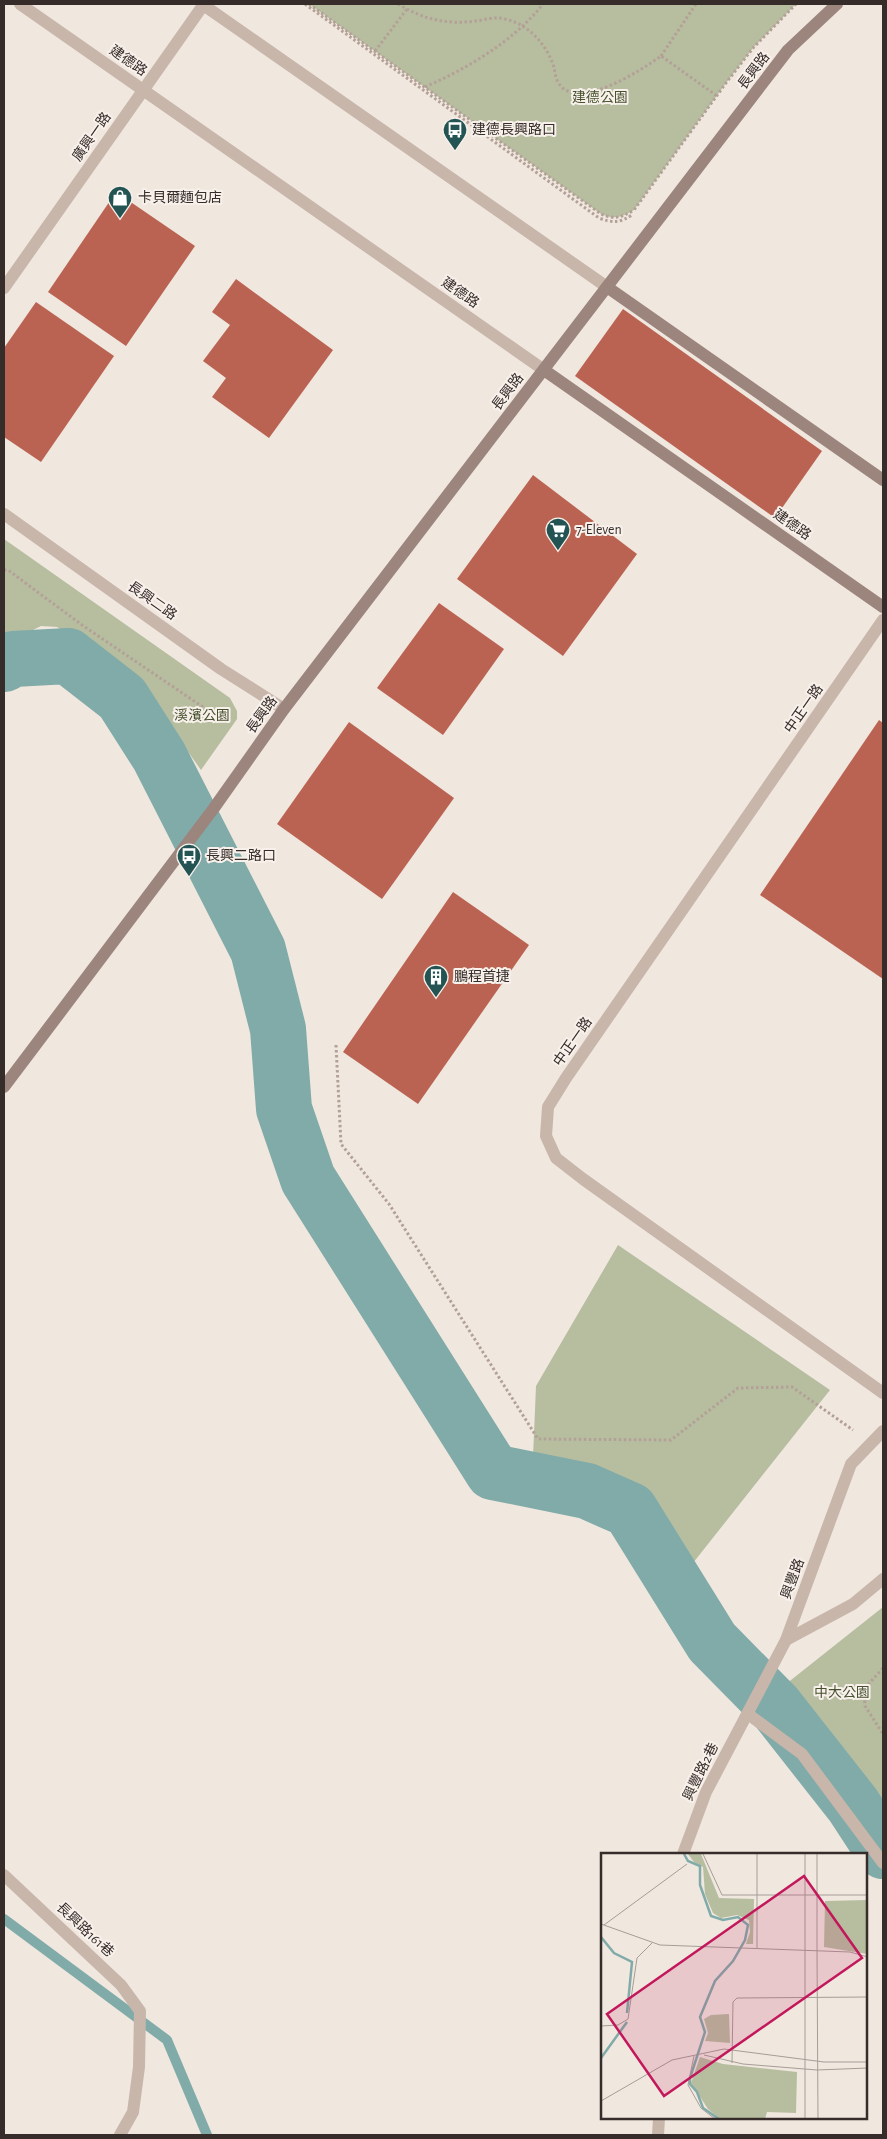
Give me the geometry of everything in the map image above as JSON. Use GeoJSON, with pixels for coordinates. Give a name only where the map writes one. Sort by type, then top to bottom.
{"type":"FeatureCollection","features":[{"type":"Feature","properties":{"kind":"main road","name":"長興路"},"geometry":{"type":"LineString","coordinates":[[4,1087],[214,808],[284,709],[788,50],[837,4]]}},
{"type":"Feature","properties":{"kind":"main road"},"geometry":{"type":"LineString","coordinates":[[608,287],[883,480]]}},
{"type":"Feature","properties":{"kind":"main road","name":"建德路"},"geometry":{"type":"LineString","coordinates":[[544,370],[883,607]]}},
{"type":"Feature","properties":{"kind":"street","name":"建德路"},"geometry":{"type":"LineString","coordinates":[[20,4],[544,370]]}},
{"type":"Feature","properties":{"kind":"street","name":"廣興一路"},"geometry":{"type":"LineString","coordinates":[[4,288],[203,4]]}},
{"type":"Feature","properties":{"kind":"street"},"geometry":{"type":"LineString","coordinates":[[203,4],[608,287]]}},
{"type":"Feature","properties":{"kind":"street","name":"長興二路"},"geometry":{"type":"LineString","coordinates":[[4,514],[221,668],[284,709]]}},
{"type":"Feature","properties":{"kind":"street","name":"中正一路"},"geometry":{"type":"LineString","coordinates":[[883,620],[566,1078],[548,1107],[546,1136],[556,1158],[576,1174],[883,1393]]}},
{"type":"Feature","properties":{"kind":"street","name":"興豐路"},"geometry":{"type":"LineString","coordinates":[[771,1669],[786,1640],[851,1464],[883,1431]]}},
{"type":"Feature","properties":{"kind":"street"},"geometry":{"type":"LineString","coordinates":[[786,1640],[853,1604],[883,1579]]}},
{"type":"Feature","properties":{"kind":"street","name":"興豐路2巷"},"geometry":{"type":"LineString","coordinates":[[682,1853],[706,1792],[771,1669]]}},
{"type":"Feature","properties":{"kind":"street"},"geometry":{"type":"LineString","coordinates":[[750,1710],[802,1754],[883,1863]]}},
{"type":"Feature","properties":{"kind":"street","name":"長興路161巷"},"geometry":{"type":"LineString","coordinates":[[4,1875],[122,1985],[140,2011],[139,2067],[133,2112],[120,2135]]}},
{"type":"Feature","properties":{"kind":"street"},"geometry":{"type":"LineString","coordinates":[[658,2135],[659,2119]]}},
{"type":"Feature","properties":{"kind":"path"},"geometry":{"type":"LineString","coordinates":[[305,4],[599,218],[612,222],[624,221],[636,212],[757,52],[801,5]]}},
{"type":"Feature","properties":{"kind":"path"},"geometry":{"type":"LineString","coordinates":[[309,4],[593,209],[612,219],[622,217],[634,210],[753,48],[796,4]]}},
{"type":"Feature","properties":{"kind":"path"},"geometry":{"type":"LineString","coordinates":[[398,4],[441,22],[505,19],[522,26],[540,39],[550,54],[557,81],[561,86],[570,91],[600,90],[625,80],[660,56],[696,4]]}},
{"type":"Feature","properties":{"kind":"path"},"geometry":{"type":"LineString","coordinates":[[425,87],[476,61],[522,26],[543,4]]}},
{"type":"Feature","properties":{"kind":"path"},"geometry":{"type":"LineString","coordinates":[[375,51],[408,9]]}},
{"type":"Feature","properties":{"kind":"path"},"geometry":{"type":"LineString","coordinates":[[660,56],[717,96]]}},
{"type":"Feature","properties":{"kind":"path"},"geometry":{"type":"LineString","coordinates":[[4,570],[8,570],[82,625],[222,720]]}},
{"type":"Feature","properties":{"kind":"path"},"geometry":{"type":"LineString","coordinates":[[336,1045],[341,1144],[389,1204],[538,1439],[671,1440],[738,1388],[792,1387],[872,1443]]}},
{"type":"Feature","properties":{"kind":"path"},"geometry":{"type":"LineString","coordinates":[[883,1668],[864,1689],[865,1706],[883,1734]]}},
{"type":"Feature","properties":{"kind":"green space","name":"建德公園"},"geometry":{"type":"Polygon","coordinates":[[[309,4],[796,4],[753,48],[634,210],[622,216],[614,217],[601,214],[309,4]]]}},
{"type":"Feature","properties":{"kind":"green space","name":"溪濱公園"},"geometry":{"type":"Polygon","coordinates":[[[4,539],[230,698],[237,711],[237,719],[201,770],[147,694],[105,655],[57,627],[41,626],[4,644],[4,539]]]}},
{"type":"Feature","properties":{"kind":"green space"},"geometry":{"type":"Polygon","coordinates":[[[618,1245],[830,1390],[693,1563],[649,1498],[619,1485],[533,1457],[536,1386],[618,1245]]]}},
{"type":"Feature","properties":{"kind":"green space","name":"中大公園"},"geometry":{"type":"Polygon","coordinates":[[[883,1607],[883,1822],[786,1684],[883,1607]]]}},
{"type":"Feature","properties":{"kind":"building"},"geometry":{"type":"Polygon","coordinates":[[[116,192],[195,246],[126,346],[48,292],[116,192]]]}},
{"type":"Feature","properties":{"kind":"building"},"geometry":{"type":"Polygon","coordinates":[[[236,279],[333,350],[269,438],[212,397],[226,378],[203,361],[230,325],[212,312],[236,279]]]}},
{"type":"Feature","properties":{"kind":"building"},"geometry":{"type":"Polygon","coordinates":[[[36,302],[114,356],[41,462],[4,437],[4,348],[36,302]]]}},
{"type":"Feature","properties":{"kind":"building"},"geometry":{"type":"Polygon","coordinates":[[[623,309],[822,451],[775,518],[575,376],[623,309]]]}},
{"type":"Feature","properties":{"kind":"building"},"geometry":{"type":"Polygon","coordinates":[[[533,475],[637,554],[563,656],[457,579],[533,475]]]}},
{"type":"Feature","properties":{"kind":"building"},"geometry":{"type":"Polygon","coordinates":[[[439,603],[504,649],[443,735],[377,688],[439,603]]]}},
{"type":"Feature","properties":{"kind":"building"},"geometry":{"type":"Polygon","coordinates":[[[879,720],[883,723],[883,979],[760,895],[879,720]]]}},
{"type":"Feature","properties":{"kind":"building"},"geometry":{"type":"Polygon","coordinates":[[[349,722],[454,798],[382,899],[277,824],[349,722]]]}},
{"type":"Feature","properties":{"kind":"building","name":"鵬程首捷"},"geometry":{"type":"Polygon","coordinates":[[[453,892],[529,945],[418,1104],[343,1052],[453,892]]]}},
{"type":"Feature","properties":{"kind":"waterway"},"geometry":{"type":"LineString","coordinates":[[4,664],[13,659],[68,656],[122,698],[159,756],[258,950],[278,1029],[284,1109],[308,1179],[493,1472],[587,1491],[630,1510],[712,1642],[776,1707],[853,1805],[883,1851]]}},
{"type":"Feature","properties":{"kind":"waterway"},"geometry":{"type":"LineString","coordinates":[[4,1919],[167,2040],[207,2135]]}},
{"type":"Feature","properties":{"kind":"place","name":"建德長興路口"},"geometry":{"type":"Point","coordinates":[455,151]}},
{"type":"Feature","properties":{"kind":"place","name":"卡貝爾麵包店"},"geometry":{"type":"Point","coordinates":[120,219]}},
{"type":"Feature","properties":{"kind":"place","name":"7-Eleven"},"geometry":{"type":"Point","coordinates":[558,551]}},
{"type":"Feature","properties":{"kind":"place","name":"長興二路口"},"geometry":{"type":"Point","coordinates":[189,877]}},
{"type":"Feature","properties":{"kind":"place","name":"鵬程首捷"},"geometry":{"type":"Point","coordinates":[436,998]}}]}
